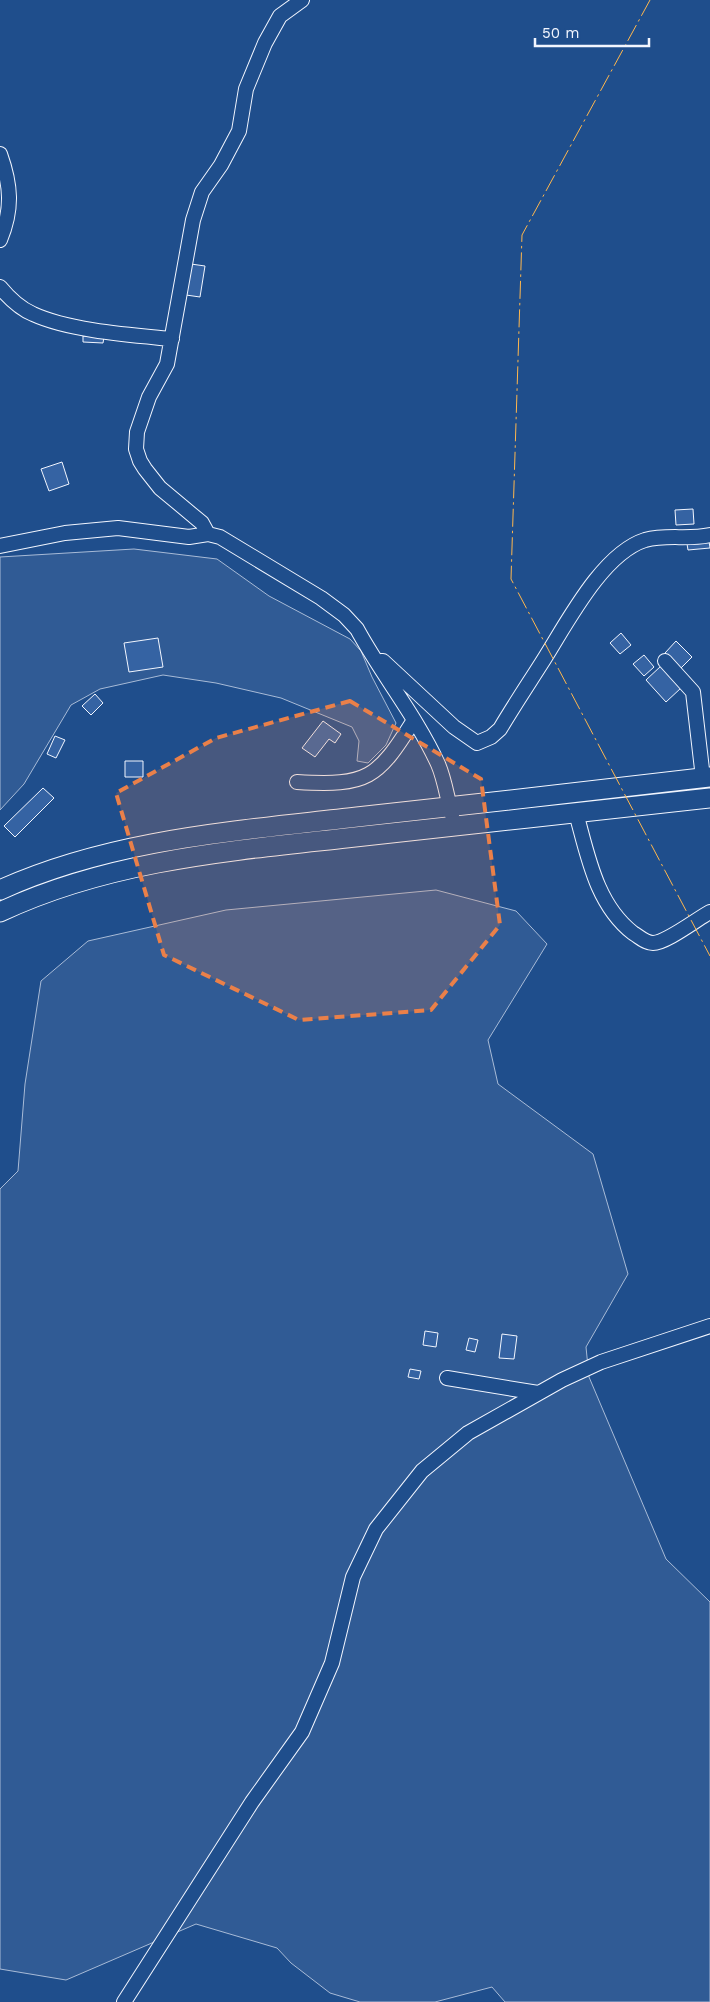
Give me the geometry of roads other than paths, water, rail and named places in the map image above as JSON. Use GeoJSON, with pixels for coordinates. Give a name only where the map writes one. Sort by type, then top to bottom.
{"type":"FeatureCollection","features":[{"type":"Feature","properties":{"kind":"street"},"geometry":{"type":"LineString","coordinates":[[208,534],[202,523],[160,488],[140,461],[136,448],[138,432],[146,406],[167,364],[193,220],[202,192],[240,131],[246,89],[265,43],[280,16],[302,0]]}},
{"type":"Feature","properties":{"kind":"street"},"geometry":{"type":"LineString","coordinates":[[0,154],[7,176],[10,196],[4,231],[0,240]]}},
{"type":"Feature","properties":{"kind":"street"},"geometry":{"type":"LineString","coordinates":[[0,287],[12,301],[52,320],[84,328],[172,339]]}},
{"type":"Feature","properties":{"kind":"street"},"geometry":{"type":"LineString","coordinates":[[0,546],[65,533],[118,528],[189,537],[208,534],[220,537],[322,598],[344,615],[357,629],[414,720],[438,765],[447,790],[454,825]]}},
{"type":"Feature","properties":{"kind":"street"},"geometry":{"type":"LineString","coordinates":[[376,660],[383,661],[454,728],[477,743],[491,737],[500,729],[587,592],[612,562],[644,540],[664,536],[696,538],[710,535]]}},
{"type":"Feature","properties":{"kind":"street"},"geometry":{"type":"LineString","coordinates":[[0,890],[73,861],[140,846],[250,829],[706,777],[693,692],[665,661]]}},
{"type":"Feature","properties":{"kind":"street"},"geometry":{"type":"LineString","coordinates":[[297,782],[342,784],[360,779],[386,761],[414,720]]}},
{"type":"Feature","properties":{"kind":"street"},"geometry":{"type":"LineString","coordinates":[[0,912],[20,902],[82,880],[162,861],[244,849],[710,798]]}},
{"type":"Feature","properties":{"kind":"street"},"geometry":{"type":"LineString","coordinates":[[576,813],[595,878],[609,907],[630,930],[646,942],[655,943],[666,940],[710,912]]}},
{"type":"Feature","properties":{"kind":"street"},"geometry":{"type":"LineString","coordinates":[[124,2002],[252,1802],[302,1732],[332,1663],[353,1577],[376,1529],[422,1471],[468,1433],[538,1392],[601,1362],[710,1326]]}},
{"type":"Feature","properties":{"kind":"street"},"geometry":{"type":"LineString","coordinates":[[448,1378],[538,1392]]}}]}
